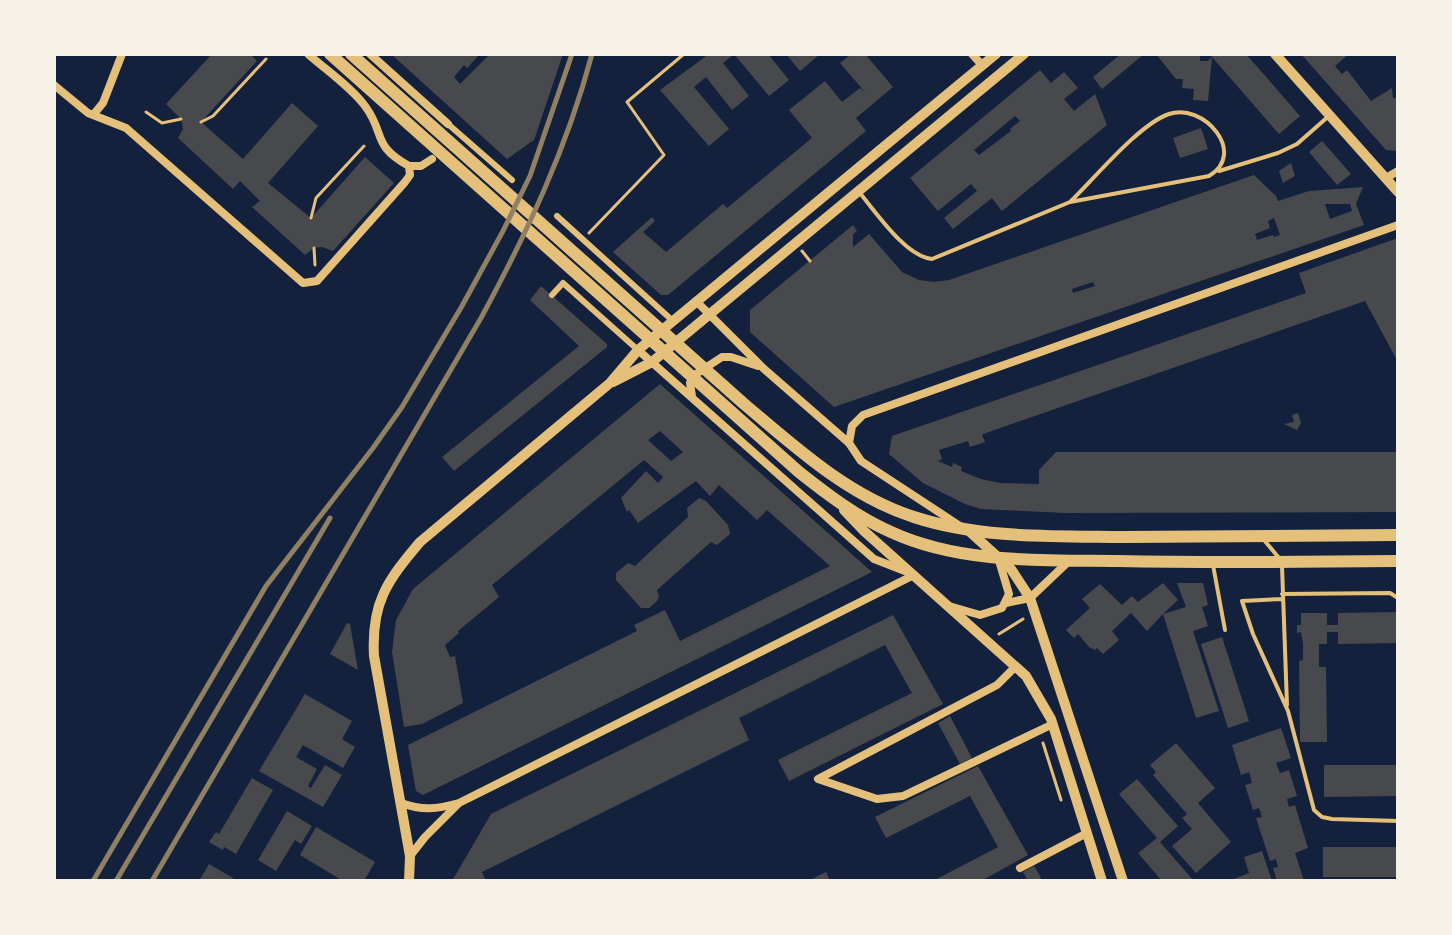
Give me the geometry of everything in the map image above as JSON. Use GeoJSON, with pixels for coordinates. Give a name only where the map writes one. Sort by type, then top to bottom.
{"type":"FeatureCollection","features":[{"type":"Feature","properties":{"kind":"main road"},"geometry":{"type":"LineString","coordinates":[[330,54],[837,503],[891,533],[934,547],[998,557],[1213,562],[1398,561]]}},
{"type":"Feature","properties":{"kind":"main road"},"geometry":{"type":"LineString","coordinates":[[351,54],[807,457],[842,483],[914,517],[968,530],[1057,536],[1398,535]]}},
{"type":"Feature","properties":{"kind":"street"},"geometry":{"type":"LineString","coordinates":[[93,115],[103,103],[122,54]]}},
{"type":"Feature","properties":{"kind":"street"},"geometry":{"type":"LineString","coordinates":[[308,54],[365,106],[381,144],[392,157],[409,166],[421,166],[432,159]]}},
{"type":"Feature","properties":{"kind":"street"},"geometry":{"type":"LineString","coordinates":[[370,54],[512,180]]}},
{"type":"Feature","properties":{"kind":"street"},"geometry":{"type":"LineString","coordinates":[[972,54],[982,65]]}},
{"type":"Feature","properties":{"kind":"street"},"geometry":{"type":"LineString","coordinates":[[409,881],[410,856],[374,656],[372,627],[382,595],[399,567],[420,542],[610,383],[638,350],[996,54]]}},
{"type":"Feature","properties":{"kind":"street"},"geometry":{"type":"LineString","coordinates":[[610,383],[652,362],[1024,54]]}},
{"type":"Feature","properties":{"kind":"street"},"geometry":{"type":"LineString","coordinates":[[1275,54],[1398,192]]}},
{"type":"Feature","properties":{"kind":"street"},"geometry":{"type":"LineString","coordinates":[[54,85],[81,108],[126,128],[303,283],[317,281],[405,182],[410,175],[409,166]]}},
{"type":"Feature","properties":{"kind":"street"},"geometry":{"type":"LineString","coordinates":[[1386,178],[1398,171]]}},
{"type":"Feature","properties":{"kind":"street"},"geometry":{"type":"LineString","coordinates":[[557,216],[673,321]]}},
{"type":"Feature","properties":{"kind":"street"},"geometry":{"type":"LineString","coordinates":[[849,443],[852,426],[863,415],[1398,225]]}},
{"type":"Feature","properties":{"kind":"street"},"geometry":{"type":"LineString","coordinates":[[552,295],[563,283],[874,559],[914,575]]}},
{"type":"Feature","properties":{"kind":"street"},"geometry":{"type":"LineString","coordinates":[[696,301],[763,368],[849,443],[861,461],[968,530],[1011,569],[1030,598],[1123,881]]}},
{"type":"Feature","properties":{"kind":"street"},"geometry":{"type":"LineString","coordinates":[[692,396],[690,383],[693,376],[722,357],[763,368]]}},
{"type":"Feature","properties":{"kind":"street"},"geometry":{"type":"LineString","coordinates":[[837,503],[864,531],[1026,676],[1048,726],[1102,881]]}},
{"type":"Feature","properties":{"kind":"street"},"geometry":{"type":"LineString","coordinates":[[998,557],[1008,586],[1006,603]]}},
{"type":"Feature","properties":{"kind":"street"},"geometry":{"type":"LineString","coordinates":[[948,605],[980,615],[995,611],[1006,603],[1030,598],[1071,560]]}},
{"type":"Feature","properties":{"kind":"street"},"geometry":{"type":"LineString","coordinates":[[401,803],[435,810],[459,803],[914,575]]}},
{"type":"Feature","properties":{"kind":"street"},"geometry":{"type":"LineString","coordinates":[[1016,666],[997,685],[818,779],[877,799],[903,796],[1048,726]]}},
{"type":"Feature","properties":{"kind":"street"},"geometry":{"type":"LineString","coordinates":[[410,856],[459,803]]}},
{"type":"Feature","properties":{"kind":"street"},"geometry":{"type":"LineString","coordinates":[[1020,868],[1087,833]]}},
{"type":"Feature","properties":{"kind":"lane"},"geometry":{"type":"LineString","coordinates":[[1070,202],[1140,133],[1159,119],[1177,112],[1199,117],[1218,133],[1225,152],[1216,172]]}},
{"type":"Feature","properties":{"kind":"lane"},"geometry":{"type":"LineString","coordinates":[[857,190],[909,249],[929,259],[1070,202],[1199,179],[1278,153],[1297,144],[1330,115]]}},
{"type":"Feature","properties":{"kind":"lane"},"geometry":{"type":"LineString","coordinates":[[1261,536],[1282,562],[1288,711]]}},
{"type":"Feature","properties":{"kind":"lane"},"geometry":{"type":"LineString","coordinates":[[1213,562],[1225,630]]}},
{"type":"Feature","properties":{"kind":"lane"},"geometry":{"type":"LineString","coordinates":[[1398,598],[1390,593],[1242,601],[1253,634],[1288,711],[1314,810],[1322,817],[1347,821],[1398,821]]}},
{"type":"Feature","properties":{"kind":"path"},"geometry":{"type":"LineString","coordinates":[[583,240],[664,155],[627,102],[684,54]]}},
{"type":"Feature","properties":{"kind":"path"},"geometry":{"type":"LineString","coordinates":[[201,122],[213,116],[266,59]]}},
{"type":"Feature","properties":{"kind":"path"},"geometry":{"type":"LineString","coordinates":[[146,112],[162,123],[181,119]]}},
{"type":"Feature","properties":{"kind":"path"},"geometry":{"type":"LineString","coordinates":[[311,218],[316,198],[364,146]]}},
{"type":"Feature","properties":{"kind":"path"},"geometry":{"type":"LineString","coordinates":[[991,643],[996,636],[1034,612]]}},
{"type":"Feature","properties":{"kind":"path"},"geometry":{"type":"LineString","coordinates":[[1048,726],[1044,748],[1064,809]]}},
{"type":"Feature","properties":{"kind":"building"},"geometry":{"type":"Polygon","coordinates":[[[212,54],[250,54],[257,61],[201,122],[243,159],[292,103],[318,126],[268,183],[311,218],[365,157],[394,183],[333,251],[314,248],[305,255],[252,207],[260,201],[240,181],[233,189],[178,138],[183,129],[181,119],[166,104],[212,54]]]}},
{"type":"Feature","properties":{"kind":"building"},"geometry":{"type":"Polygon","coordinates":[[[391,54],[480,54],[454,77],[460,84],[490,54],[563,54],[534,140],[507,159],[391,54]]]}},
{"type":"Feature","properties":{"kind":"building"},"geometry":{"type":"Polygon","coordinates":[[[709,54],[734,54],[723,63],[749,96],[732,110],[706,77],[694,87],[729,129],[709,146],[660,90],[709,54]]]}},
{"type":"Feature","properties":{"kind":"building"},"geometry":{"type":"Polygon","coordinates":[[[734,54],[768,54],[789,80],[769,96],[734,54]]]}},
{"type":"Feature","properties":{"kind":"building"},"geometry":{"type":"Polygon","coordinates":[[[786,54],[820,54],[800,71],[786,54]]]}},
{"type":"Feature","properties":{"kind":"building"},"geometry":{"type":"Polygon","coordinates":[[[851,54],[865,54],[893,87],[856,118],[866,131],[668,295],[661,295],[613,252],[652,217],[655,221],[643,232],[666,252],[723,204],[727,208],[812,138],[789,110],[825,81],[842,102],[860,88],[865,92],[840,63],[851,54]]]}},
{"type":"Feature","properties":{"kind":"building"},"geometry":{"type":"Polygon","coordinates":[[[1121,54],[1144,54],[1102,89],[1093,77],[1121,54]]]}},
{"type":"Feature","properties":{"kind":"building"},"geometry":{"type":"Polygon","coordinates":[[[1156,54],[1200,54],[1200,61],[1208,61],[1212,57],[1208,101],[1193,100],[1194,89],[1182,88],[1183,79],[1176,79],[1156,54]]]}},
{"type":"Feature","properties":{"kind":"building"},"geometry":{"type":"Polygon","coordinates":[[[1209,54],[1246,54],[1300,116],[1279,134],[1209,54]]]}},
{"type":"Feature","properties":{"kind":"building"},"geometry":{"type":"Polygon","coordinates":[[[1301,54],[1349,54],[1335,66],[1342,74],[1347,70],[1371,101],[1392,88],[1393,98],[1398,98],[1398,151],[1386,150],[1301,54]]]}},
{"type":"Feature","properties":{"kind":"building"},"geometry":{"type":"Polygon","coordinates":[[[1040,70],[1051,83],[1064,72],[1078,88],[1064,99],[1074,111],[1095,94],[1107,125],[1002,211],[992,198],[953,229],[944,218],[977,191],[971,184],[938,211],[910,178],[1040,70]],[[1015,116],[974,150],[979,155],[1020,121],[1015,116]]]}},
{"type":"Feature","properties":{"kind":"building"},"geometry":{"type":"Polygon","coordinates":[[[1201,128],[1208,149],[1180,158],[1173,138],[1201,128]]]}},
{"type":"Feature","properties":{"kind":"building"},"geometry":{"type":"Polygon","coordinates":[[[1322,141],[1351,174],[1337,185],[1309,152],[1322,141]]]}},
{"type":"Feature","properties":{"kind":"building"},"geometry":{"type":"Polygon","coordinates":[[[1291,163],[1295,176],[1283,183],[1279,171],[1291,163]]]}},
{"type":"Feature","properties":{"kind":"building"},"geometry":{"type":"Polygon","coordinates":[[[1254,175],[1278,201],[1309,191],[1363,187],[1356,204],[1364,225],[834,407],[750,332],[750,310],[853,225],[857,231],[853,234],[853,247],[869,234],[902,272],[919,280],[949,280],[1254,175]],[[1325,204],[1330,219],[1352,211],[1350,204],[1325,204]],[[1274,218],[1268,221],[1270,228],[1255,234],[1257,240],[1280,235],[1274,218]],[[1093,282],[1072,289],[1073,293],[1095,286],[1093,282]]]}},
{"type":"Feature","properties":{"kind":"building"},"geometry":{"type":"Polygon","coordinates":[[[1398,238],[1398,362],[1365,301],[986,433],[982,435],[985,442],[970,447],[968,441],[939,450],[942,459],[938,461],[952,467],[953,463],[962,467],[961,471],[981,479],[1039,484],[1039,470],[1056,452],[1398,452],[1398,512],[1067,513],[981,509],[923,483],[889,454],[892,436],[1306,293],[1299,273],[1398,238]]]}},
{"type":"Feature","properties":{"kind":"building"},"geometry":{"type":"Polygon","coordinates":[[[541,286],[607,347],[454,471],[442,457],[579,346],[530,300],[541,286]]]}},
{"type":"Feature","properties":{"kind":"building"},"geometry":{"type":"Polygon","coordinates":[[[660,384],[872,572],[423,795],[416,791],[408,745],[637,631],[634,625],[665,610],[680,641],[830,566],[767,510],[757,520],[719,485],[710,496],[696,481],[638,523],[629,510],[627,512],[621,498],[646,471],[658,483],[663,477],[644,460],[492,585],[499,597],[445,645],[450,657],[455,656],[463,703],[422,724],[404,727],[392,652],[396,620],[413,589],[660,384]],[[660,431],[648,440],[671,461],[683,452],[660,431]]]}},
{"type":"Feature","properties":{"kind":"building"},"geometry":{"type":"Polygon","coordinates":[[[1298,413],[1301,423],[1297,430],[1284,424],[1294,422],[1292,415],[1298,413]]]}},
{"type":"Feature","properties":{"kind":"building"},"geometry":{"type":"Polygon","coordinates":[[[699,498],[706,501],[728,525],[730,534],[717,545],[711,542],[657,590],[657,601],[649,608],[641,608],[616,580],[616,573],[628,563],[635,566],[688,517],[687,508],[699,498]]]}},
{"type":"Feature","properties":{"kind":"building"},"geometry":{"type":"Polygon","coordinates":[[[1163,583],[1178,600],[1147,631],[1131,613],[1112,631],[1119,640],[1103,654],[1097,648],[1089,647],[1078,634],[1074,638],[1066,630],[1090,608],[1082,599],[1100,584],[1122,605],[1132,596],[1138,602],[1163,583]]]}},
{"type":"Feature","properties":{"kind":"building"},"geometry":{"type":"Polygon","coordinates":[[[1177,583],[1203,583],[1208,605],[1202,607],[1208,626],[1193,631],[1219,711],[1196,718],[1163,614],[1186,607],[1177,583]]]}},
{"type":"Feature","properties":{"kind":"building"},"geometry":{"type":"Polygon","coordinates":[[[1398,612],[1398,643],[1338,644],[1338,632],[1327,632],[1327,644],[1319,644],[1319,667],[1326,667],[1327,742],[1300,742],[1299,661],[1303,660],[1303,644],[1301,632],[1297,633],[1297,625],[1301,625],[1301,613],[1327,613],[1327,625],[1338,625],[1338,613],[1398,612]]]}},
{"type":"Feature","properties":{"kind":"building"},"geometry":{"type":"Polygon","coordinates":[[[893,615],[943,704],[789,781],[778,760],[912,693],[885,645],[739,718],[749,740],[482,872],[486,881],[452,881],[491,814],[893,615]]]}},
{"type":"Feature","properties":{"kind":"building"},"geometry":{"type":"Polygon","coordinates":[[[347,623],[350,624],[358,670],[330,654],[347,623]]]}},
{"type":"Feature","properties":{"kind":"building"},"geometry":{"type":"Polygon","coordinates":[[[1222,637],[1249,721],[1228,728],[1201,644],[1222,637]]]}},
{"type":"Feature","properties":{"kind":"building"},"geometry":{"type":"Polygon","coordinates":[[[305,694],[352,721],[342,739],[355,747],[343,768],[303,745],[296,757],[317,769],[308,786],[311,788],[325,765],[342,775],[323,807],[259,771],[305,694]]]}},
{"type":"Feature","properties":{"kind":"building"},"geometry":{"type":"Polygon","coordinates":[[[950,716],[972,758],[960,764],[938,723],[950,716]]]}},
{"type":"Feature","properties":{"kind":"building"},"geometry":{"type":"Polygon","coordinates":[[[1281,728],[1291,758],[1276,763],[1280,773],[1289,770],[1297,796],[1287,799],[1289,807],[1295,805],[1308,848],[1295,853],[1304,881],[1277,881],[1273,868],[1278,867],[1276,859],[1270,861],[1256,818],[1262,817],[1259,808],[1253,810],[1245,785],[1252,783],[1249,772],[1241,775],[1232,745],[1281,728]]]}},
{"type":"Feature","properties":{"kind":"building"},"geometry":{"type":"Polygon","coordinates":[[[1176,743],[1215,788],[1198,803],[1231,842],[1196,873],[1172,846],[1192,829],[1182,818],[1187,814],[1153,775],[1156,772],[1150,765],[1176,743]]]}},
{"type":"Feature","properties":{"kind":"building"},"geometry":{"type":"Polygon","coordinates":[[[1324,765],[1398,765],[1398,796],[1324,797],[1324,765]]]}},
{"type":"Feature","properties":{"kind":"building"},"geometry":{"type":"Polygon","coordinates":[[[978,766],[1028,855],[981,881],[933,881],[998,847],[970,796],[886,838],[875,817],[978,766]]]}},
{"type":"Feature","properties":{"kind":"building"},"geometry":{"type":"Polygon","coordinates":[[[252,778],[273,790],[236,854],[209,842],[216,832],[219,834],[252,778]]]}},
{"type":"Feature","properties":{"kind":"building"},"geometry":{"type":"Polygon","coordinates":[[[1137,779],[1178,826],[1160,842],[1194,881],[1162,881],[1138,853],[1157,838],[1119,794],[1137,779]]]}},
{"type":"Feature","properties":{"kind":"building"},"geometry":{"type":"Polygon","coordinates":[[[287,811],[312,826],[301,844],[295,840],[276,871],[258,860],[287,811]]]}},
{"type":"Feature","properties":{"kind":"building"},"geometry":{"type":"Polygon","coordinates":[[[316,827],[375,862],[364,881],[343,881],[300,855],[316,827]]]}},
{"type":"Feature","properties":{"kind":"building"},"geometry":{"type":"Polygon","coordinates":[[[1323,847],[1398,847],[1398,877],[1323,877],[1323,847]]]}},
{"type":"Feature","properties":{"kind":"building"},"geometry":{"type":"Polygon","coordinates":[[[1262,851],[1272,881],[1229,881],[1249,873],[1244,857],[1262,851]]]}},
{"type":"Feature","properties":{"kind":"building"},"geometry":{"type":"Polygon","coordinates":[[[209,864],[233,878],[231,881],[199,881],[209,864]]]}},
{"type":"Feature","properties":{"kind":"building"},"geometry":{"type":"Polygon","coordinates":[[[1034,866],[1042,881],[1028,881],[1023,872],[1034,866]]]}},
{"type":"Feature","properties":{"kind":"building"},"geometry":{"type":"Polygon","coordinates":[[[826,872],[830,881],[808,881],[826,872]]]}},
{"type":"Feature","properties":{"kind":"railway"},"geometry":{"type":"LineString","coordinates":[[93,881],[266,586],[402,407],[462,306],[530,176],[572,54]]}},
{"type":"Feature","properties":{"kind":"railway"},"geometry":{"type":"LineString","coordinates":[[152,881],[481,318],[558,156],[592,54]]}},
{"type":"Feature","properties":{"kind":"railway"},"geometry":{"type":"LineString","coordinates":[[116,881],[330,518]]}}]}
